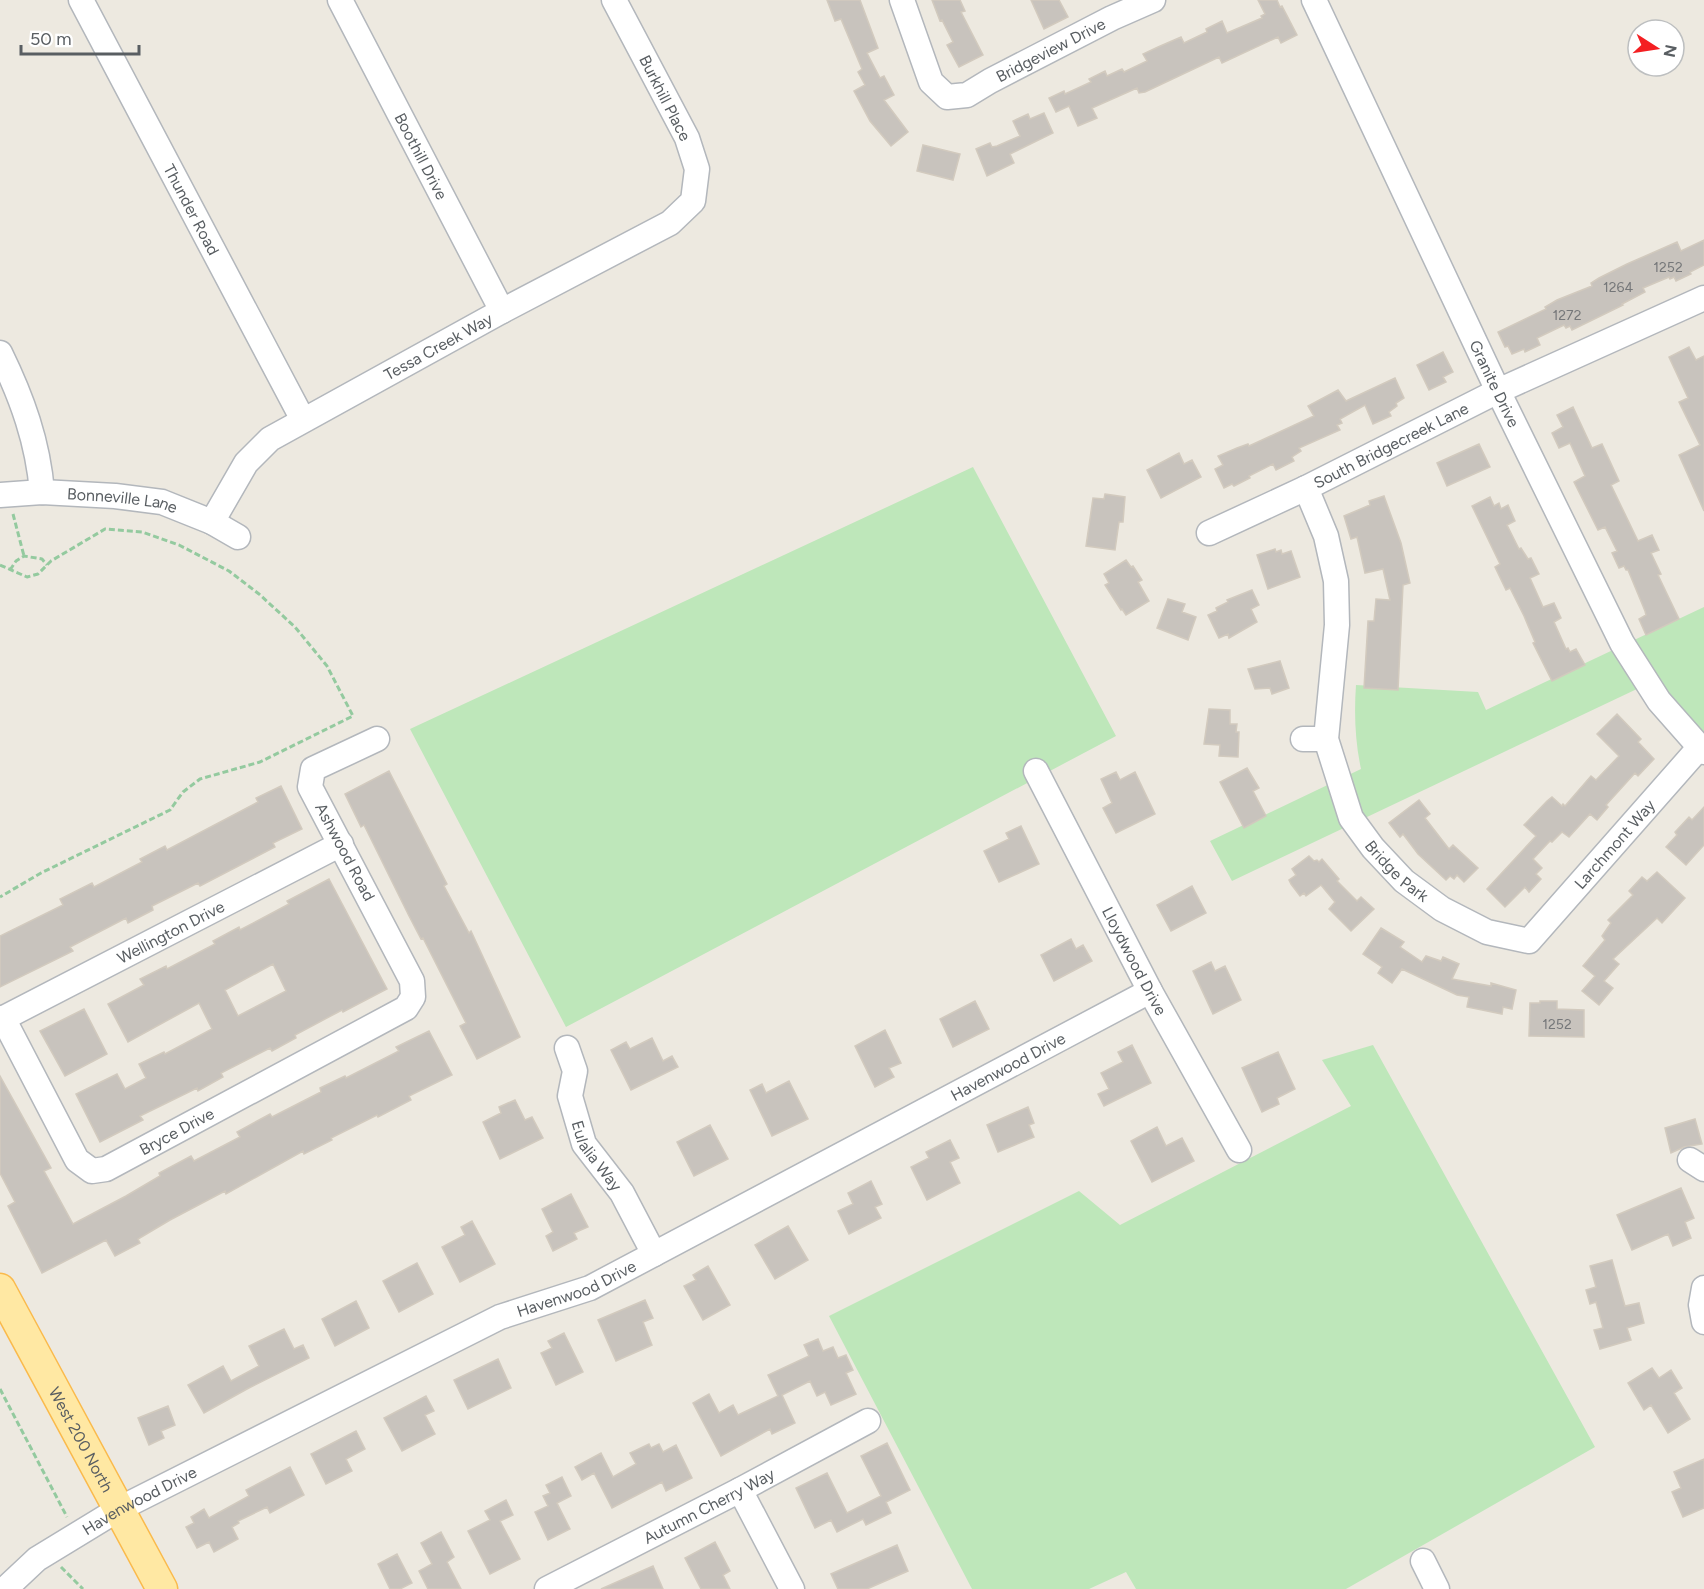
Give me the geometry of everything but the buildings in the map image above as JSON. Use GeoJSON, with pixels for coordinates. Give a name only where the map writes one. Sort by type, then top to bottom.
{"type":"FeatureCollection","features":[{"type":"Feature","properties":{"kind":"main road","name":"West 200 North"},"geometry":{"type":"LineString","coordinates":[[0,1289],[162,1589]]}},
{"type":"Feature","properties":{"kind":"street","name":"Thunder Road"},"geometry":{"type":"LineString","coordinates":[[81,0],[303,420]]}},
{"type":"Feature","properties":{"kind":"street","name":"Boothill Drive"},"geometry":{"type":"LineString","coordinates":[[340,0],[502,311]]}},
{"type":"Feature","properties":{"kind":"street","name":"Burkhill Place"},"geometry":{"type":"LineString","coordinates":[[614,0],[687,138],[697,169],[693,201]]}},
{"type":"Feature","properties":{"kind":"street","name":"Bridgeview Drive"},"geometry":{"type":"LineString","coordinates":[[902,0],[931,82],[947,97],[967,96],[1109,9],[1153,0]]}},
{"type":"Feature","properties":{"kind":"street","name":"Granite Drive"},"geometry":{"type":"LineString","coordinates":[[1314,0],[1498,391],[1622,643],[1659,701],[1702,750]]}},
{"type":"Feature","properties":{"kind":"street","name":"Tessa Creek Way"},"geometry":{"type":"LineString","coordinates":[[212,522],[246,463],[270,439],[502,311],[670,223],[693,201]]}},
{"type":"Feature","properties":{"kind":"street","name":"South Bridgecreek Lane"},"geometry":{"type":"LineString","coordinates":[[1209,533],[1306,488],[1498,391],[1704,298]]}},
{"type":"Feature","properties":{"kind":"street"},"geometry":{"type":"LineString","coordinates":[[0,353],[19,392],[33,435],[42,492]]}},
{"type":"Feature","properties":{"kind":"street","name":"Bridge Park"},"geometry":{"type":"LineString","coordinates":[[1306,488],[1326,536],[1336,582],[1337,625],[1315,739],[1351,818],[1373,848],[1404,881],[1442,909],[1487,932],[1529,941]]}},
{"type":"Feature","properties":{"kind":"street","name":"Bonneville Lane"},"geometry":{"type":"LineString","coordinates":[[6,504],[42,492],[115,496],[162,502],[212,522],[238,537]]}},
{"type":"Feature","properties":{"kind":"street","name":"Ashwood Road"},"geometry":{"type":"LineString","coordinates":[[377,739],[313,769],[310,787],[412,981],[413,997]]}},
{"type":"Feature","properties":{"kind":"street","name":"Larchmont Way"},"geometry":{"type":"LineString","coordinates":[[1529,941],[1702,750]]}},
{"type":"Feature","properties":{"kind":"street","name":"Lloydwood Drive"},"geometry":{"type":"LineString","coordinates":[[1036,771],[1150,991],[1239,1150]]}},
{"type":"Feature","properties":{"kind":"street","name":"Wellington Drive"},"geometry":{"type":"LineString","coordinates":[[2,1019],[341,844]]}},
{"type":"Feature","properties":{"kind":"street","name":"Havenwood Drive"},"geometry":{"type":"LineString","coordinates":[[7,1577],[119,1509],[500,1317],[590,1288],[1150,991]]}},
{"type":"Feature","properties":{"kind":"street","name":"Bryce Drive"},"geometry":{"type":"LineString","coordinates":[[2,1019],[77,1160],[92,1171],[106,1169],[406,1008],[413,997]]}},
{"type":"Feature","properties":{"kind":"street","name":"Eulalia Way"},"geometry":{"type":"LineString","coordinates":[[567,1048],[575,1071],[570,1096],[584,1144],[622,1193],[654,1254]]}},
{"type":"Feature","properties":{"kind":"street","name":"Autumn Cherry Way"},"geometry":{"type":"LineString","coordinates":[[547,1589],[868,1421]]}},
{"type":"Feature","properties":{"kind":"street"},"geometry":{"type":"LineString","coordinates":[[740,1490],[792,1589]]}},
{"type":"Feature","properties":{"kind":"street"},"geometry":{"type":"LineString","coordinates":[[1423,1561],[1437,1589]]}},
{"type":"Feature","properties":{"kind":"path"},"geometry":{"type":"LineString","coordinates":[[6,504],[24,556]]}},
{"type":"Feature","properties":{"kind":"path"},"geometry":{"type":"LineString","coordinates":[[0,565],[27,577],[38,574],[47,565],[105,529],[142,532],[179,546],[229,571],[259,594],[295,627],[327,666],[353,716],[260,762],[200,779],[183,792],[170,810],[40,873],[0,897]]}},
{"type":"Feature","properties":{"kind":"path"},"geometry":{"type":"LineString","coordinates":[[10,570],[16,561],[24,556],[32,555],[42,559],[47,565]]}},
{"type":"Feature","properties":{"kind":"path"},"geometry":{"type":"LineString","coordinates":[[0,1389],[67,1517]]}},
{"type":"Feature","properties":{"kind":"path"},"geometry":{"type":"LineString","coordinates":[[59,1564],[83,1589]]}},
{"type":"Feature","properties":{"kind":"green space"},"geometry":{"type":"Polygon","coordinates":[[[973,467],[1116,736],[566,1027],[410,729],[973,467]]]}},
{"type":"Feature","properties":{"kind":"green space"},"geometry":{"type":"Polygon","coordinates":[[[1704,607],[1704,733],[1682,710],[1658,679],[1232,881],[1210,841],[1361,769],[1357,748],[1356,685],[1478,692],[1486,710],[1704,607]]]}},
{"type":"Feature","properties":{"kind":"green space"},"geometry":{"type":"Polygon","coordinates":[[[1373,1045],[1595,1447],[1346,1589],[1136,1589],[1126,1572],[1089,1589],[972,1589],[829,1316],[1079,1191],[1120,1225],[1351,1106],[1322,1060],[1373,1045]]]}}]}
